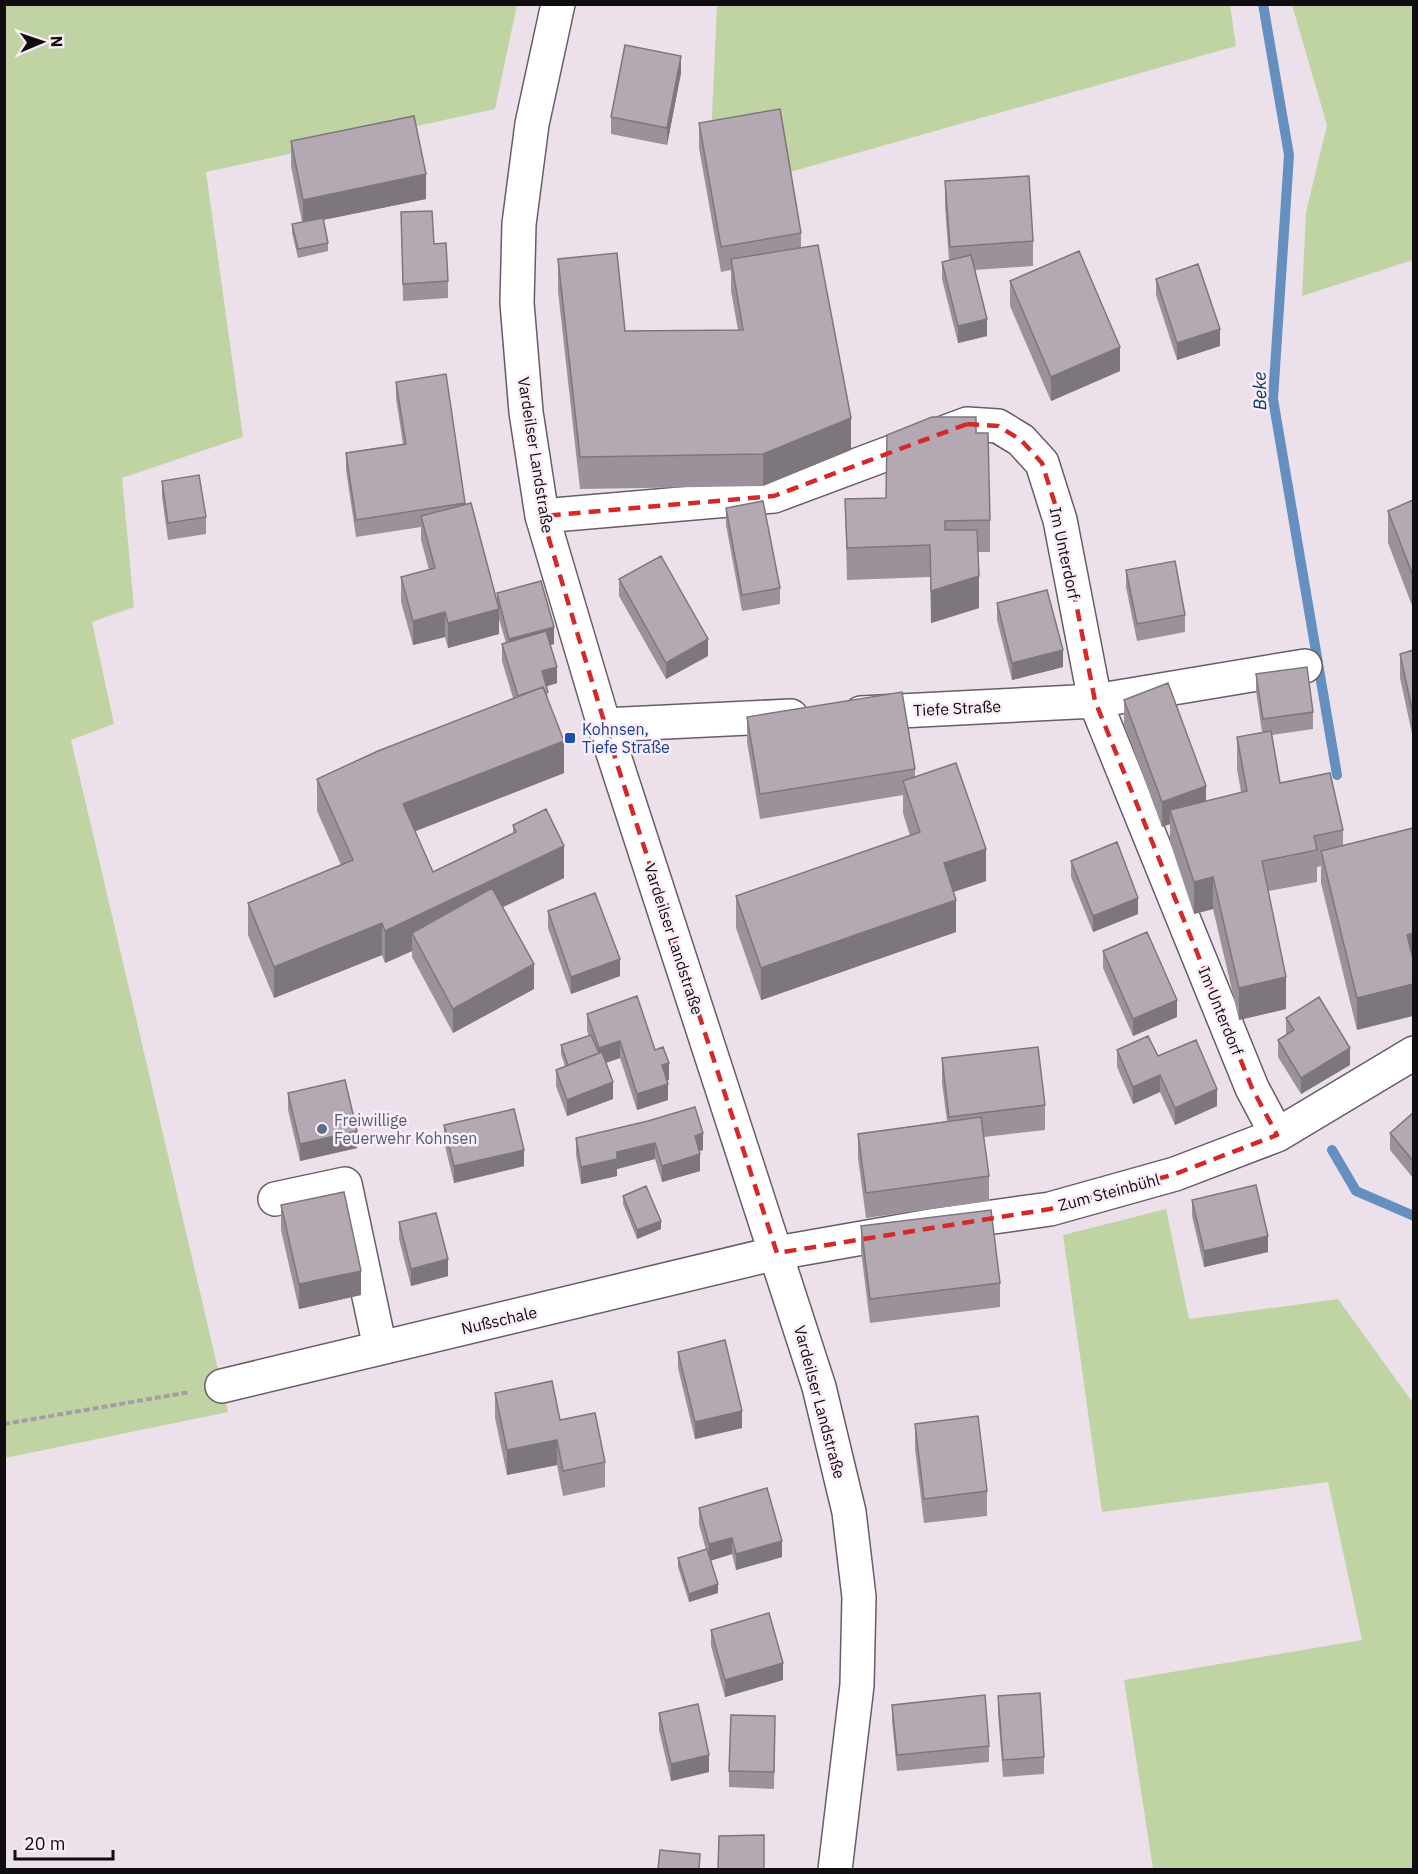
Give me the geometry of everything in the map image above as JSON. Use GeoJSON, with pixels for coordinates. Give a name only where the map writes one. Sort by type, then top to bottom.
{"type":"FeatureCollection","features":[{"type":"Feature","properties":{"kind":"street","name":"Vardeilser Landstraße"},"geometry":{"type":"LineString","coordinates":[[558,4],[532,124],[519,224],[517,303],[526,412],[542,516],[604,725],[819,1387],[847,1500],[859,1598],[857,1685],[835,1869]]}},
{"type":"Feature","properties":{"kind":"street","name":"Im Unterdorf"},"geometry":{"type":"LineString","coordinates":[[542,516],[774,496],[967,424],[999,426],[1021,440],[1042,463],[1060,520],[1095,701],[1252,1088],[1277,1135]]}},
{"type":"Feature","properties":{"kind":"street","name":"Tiefe Straße"},"geometry":{"type":"LineString","coordinates":[[604,725],[1095,701],[1305,666]]}},
{"type":"Feature","properties":{"kind":"street","name":"Zum Steinbühl"},"geometry":{"type":"LineString","coordinates":[[777,1253],[936,1225],[1050,1209],[1175,1174],[1277,1135],[1413,1053]]}},
{"type":"Feature","properties":{"kind":"street"},"geometry":{"type":"LineString","coordinates":[[275,1199],[345,1184],[380,1348]]}},
{"type":"Feature","properties":{"kind":"street","name":"Nußschale"},"geometry":{"type":"LineString","coordinates":[[222,1386],[777,1253]]}},
{"type":"Feature","properties":{"kind":"path"},"geometry":{"type":"LineString","coordinates":[[4,1424],[222,1386]]}},
{"type":"Feature","properties":{"kind":"highlighted area"},"geometry":{"type":"Polygon","coordinates":[[[967,424],[998,426],[1021,440],[1042,463],[1060,520],[1095,701],[1252,1088],[1277,1135],[1175,1174],[1050,1209],[777,1253],[616,761],[542,516],[774,496],[967,424]]]}},
{"type":"Feature","properties":{"kind":"green space"},"geometry":{"type":"Polygon","coordinates":[[[5,5],[517,5],[495,109],[206,172],[243,437],[122,478],[134,607],[92,622],[114,724],[71,740],[228,1412],[5,1458],[5,5]]]}},
{"type":"Feature","properties":{"kind":"green space"},"geometry":{"type":"Polygon","coordinates":[[[717,5],[1230,5],[1236,46],[790,172],[711,138],[717,5]]]}},
{"type":"Feature","properties":{"kind":"green space"},"geometry":{"type":"Polygon","coordinates":[[[1292,5],[1414,5],[1413,260],[1302,296],[1306,212],[1327,125],[1292,5]]]}},
{"type":"Feature","properties":{"kind":"green space"},"geometry":{"type":"Polygon","coordinates":[[[1166,1209],[1189,1319],[1338,1299],[1413,1403],[1413,1869],[1153,1869],[1124,1680],[1362,1640],[1328,1482],[1102,1512],[1063,1235],[1166,1209]]]}},
{"type":"Feature","properties":{"kind":"building"},"geometry":{"type":"Polygon","coordinates":[[[625,45],[681,56],[667,128],[611,117],[625,45]]]}},
{"type":"Feature","properties":{"kind":"building"},"geometry":{"type":"Polygon","coordinates":[[[780,109],[801,233],[721,247],[699,123],[780,109]]]}},
{"type":"Feature","properties":{"kind":"building"},"geometry":{"type":"Polygon","coordinates":[[[414,116],[426,174],[303,200],[291,141],[414,116]]]}},
{"type":"Feature","properties":{"kind":"building"},"geometry":{"type":"Polygon","coordinates":[[[1029,176],[1033,241],[950,247],[945,181],[1029,176]]]}},
{"type":"Feature","properties":{"kind":"building"},"geometry":{"type":"Polygon","coordinates":[[[432,211],[434,244],[446,243],[448,281],[403,284],[401,212],[432,211]]]}},
{"type":"Feature","properties":{"kind":"building"},"geometry":{"type":"Polygon","coordinates":[[[323,218],[328,243],[298,249],[292,224],[323,218]]]}},
{"type":"Feature","properties":{"kind":"building"},"geometry":{"type":"Polygon","coordinates":[[[818,245],[851,418],[763,454],[580,457],[558,259],[617,253],[625,331],[743,330],[731,259],[818,245]]]}},
{"type":"Feature","properties":{"kind":"building"},"geometry":{"type":"Polygon","coordinates":[[[1079,251],[1120,347],[1051,377],[1010,281],[1079,251]]]}},
{"type":"Feature","properties":{"kind":"building"},"geometry":{"type":"Polygon","coordinates":[[[971,255],[987,319],[958,326],[942,262],[971,255]]]}},
{"type":"Feature","properties":{"kind":"building"},"geometry":{"type":"Polygon","coordinates":[[[1198,264],[1220,329],[1177,343],[1156,279],[1198,264]]]}},
{"type":"Feature","properties":{"kind":"building"},"geometry":{"type":"Polygon","coordinates":[[[446,374],[465,503],[356,520],[346,453],[406,444],[396,382],[446,374]]]}},
{"type":"Feature","properties":{"kind":"building"},"geometry":{"type":"Polygon","coordinates":[[[932,417],[976,417],[976,433],[988,433],[990,520],[945,521],[945,530],[977,530],[979,576],[931,591],[930,545],[847,548],[845,499],[886,498],[887,435],[932,417]]]}},
{"type":"Feature","properties":{"kind":"building"},"geometry":{"type":"Polygon","coordinates":[[[199,475],[206,517],[168,523],[162,481],[199,475]]]}},
{"type":"Feature","properties":{"kind":"building"},"geometry":{"type":"Polygon","coordinates":[[[1413,500],[1413,576],[1388,511],[1413,500]]]}},
{"type":"Feature","properties":{"kind":"building"},"geometry":{"type":"Polygon","coordinates":[[[763,501],[780,588],[742,595],[726,508],[763,501]]]}},
{"type":"Feature","properties":{"kind":"building"},"geometry":{"type":"Polygon","coordinates":[[[471,503],[499,609],[448,623],[445,612],[413,621],[401,577],[435,568],[421,516],[471,503]]]}},
{"type":"Feature","properties":{"kind":"building"},"geometry":{"type":"Polygon","coordinates":[[[661,556],[708,639],[666,663],[619,579],[661,556]]]}},
{"type":"Feature","properties":{"kind":"building"},"geometry":{"type":"Polygon","coordinates":[[[1175,561],[1185,615],[1137,624],[1126,570],[1175,561]]]}},
{"type":"Feature","properties":{"kind":"building"},"geometry":{"type":"Polygon","coordinates":[[[541,581],[554,627],[509,639],[497,593],[541,581]]]}},
{"type":"Feature","properties":{"kind":"building"},"geometry":{"type":"Polygon","coordinates":[[[1047,590],[1063,650],[1012,663],[997,603],[1047,590]]]}},
{"type":"Feature","properties":{"kind":"building"},"geometry":{"type":"Polygon","coordinates":[[[546,631],[557,667],[542,671],[548,692],[546,693],[543,687],[518,696],[502,644],[546,631]]]}},
{"type":"Feature","properties":{"kind":"building"},"geometry":{"type":"Polygon","coordinates":[[[1413,650],[1413,714],[1400,654],[1413,650]]]}},
{"type":"Feature","properties":{"kind":"building"},"geometry":{"type":"Polygon","coordinates":[[[1307,667],[1313,712],[1263,719],[1256,674],[1307,667]]]}},
{"type":"Feature","properties":{"kind":"building"},"geometry":{"type":"Polygon","coordinates":[[[1168,683],[1206,786],[1162,802],[1124,700],[1168,683]]]}},
{"type":"Feature","properties":{"kind":"building"},"geometry":{"type":"Polygon","coordinates":[[[543,687],[564,741],[403,804],[433,872],[516,832],[513,825],[546,809],[564,846],[385,931],[382,923],[274,967],[248,903],[353,860],[317,779],[378,751],[543,687]]]}},
{"type":"Feature","properties":{"kind":"building"},"geometry":{"type":"Polygon","coordinates":[[[902,692],[915,769],[760,794],[747,717],[902,692]]]}},
{"type":"Feature","properties":{"kind":"building"},"geometry":{"type":"Polygon","coordinates":[[[1271,731],[1280,783],[1330,773],[1343,830],[1314,836],[1317,850],[1262,861],[1286,977],[1239,988],[1213,877],[1194,882],[1170,810],[1247,791],[1237,737],[1271,731]]]}},
{"type":"Feature","properties":{"kind":"building"},"geometry":{"type":"Polygon","coordinates":[[[956,763],[986,849],[944,863],[956,900],[761,968],[736,896],[920,832],[903,781],[956,763]]]}},
{"type":"Feature","properties":{"kind":"building"},"geometry":{"type":"Polygon","coordinates":[[[1413,828],[1413,933],[1407,935],[1413,959],[1413,984],[1357,998],[1321,851],[1413,828]]]}},
{"type":"Feature","properties":{"kind":"building"},"geometry":{"type":"Polygon","coordinates":[[[1117,842],[1138,898],[1093,916],[1071,861],[1117,842]]]}},
{"type":"Feature","properties":{"kind":"building"},"geometry":{"type":"Polygon","coordinates":[[[492,888],[534,964],[453,1009],[412,933],[492,888]]]}},
{"type":"Feature","properties":{"kind":"building"},"geometry":{"type":"Polygon","coordinates":[[[595,893],[620,959],[571,977],[548,911],[595,893]]]}},
{"type":"Feature","properties":{"kind":"building"},"geometry":{"type":"Polygon","coordinates":[[[1147,932],[1177,1000],[1133,1019],[1103,951],[1147,932]]]}},
{"type":"Feature","properties":{"kind":"building"},"geometry":{"type":"Polygon","coordinates":[[[637,996],[655,1050],[663,1047],[669,1063],[662,1065],[668,1084],[637,1094],[620,1041],[599,1048],[587,1014],[637,996]]]}},
{"type":"Feature","properties":{"kind":"building"},"geometry":{"type":"Polygon","coordinates":[[[1319,997],[1350,1048],[1301,1078],[1278,1040],[1294,1030],[1286,1018],[1319,997]]]}},
{"type":"Feature","properties":{"kind":"building"},"geometry":{"type":"Polygon","coordinates":[[[591,1035],[599,1053],[568,1065],[561,1045],[591,1035]]]}},
{"type":"Feature","properties":{"kind":"building"},"geometry":{"type":"Polygon","coordinates":[[[1148,1036],[1158,1056],[1196,1040],[1217,1089],[1175,1108],[1160,1075],[1133,1087],[1117,1050],[1148,1036]]]}},
{"type":"Feature","properties":{"kind":"building"},"geometry":{"type":"Polygon","coordinates":[[[1038,1047],[1045,1105],[949,1117],[942,1058],[1038,1047]]]}},
{"type":"Feature","properties":{"kind":"building"},"geometry":{"type":"Polygon","coordinates":[[[602,1052],[613,1082],[567,1100],[556,1070],[602,1052]]]}},
{"type":"Feature","properties":{"kind":"building","name":"Freiwillige Feuerwehr Kohnsen"},"geometry":{"type":"Polygon","coordinates":[[[345,1080],[357,1131],[300,1144],[288,1093],[345,1080]]]}},
{"type":"Feature","properties":{"kind":"building"},"geometry":{"type":"Polygon","coordinates":[[[695,1107],[703,1133],[695,1136],[700,1154],[662,1166],[655,1143],[617,1152],[617,1159],[581,1167],[576,1138],[695,1107]]]}},
{"type":"Feature","properties":{"kind":"building"},"geometry":{"type":"Polygon","coordinates":[[[514,1109],[524,1150],[454,1166],[444,1125],[514,1109]]]}},
{"type":"Feature","properties":{"kind":"building"},"geometry":{"type":"Polygon","coordinates":[[[1413,1113],[1413,1161],[1390,1133],[1413,1113]]]}},
{"type":"Feature","properties":{"kind":"building"},"geometry":{"type":"Polygon","coordinates":[[[981,1117],[989,1176],[866,1193],[858,1134],[981,1117]]]}},
{"type":"Feature","properties":{"kind":"building"},"geometry":{"type":"Polygon","coordinates":[[[1256,1185],[1268,1236],[1204,1251],[1192,1200],[1256,1185]]]}},
{"type":"Feature","properties":{"kind":"building"},"geometry":{"type":"Polygon","coordinates":[[[646,1186],[661,1221],[637,1230],[623,1196],[646,1186]]]}},
{"type":"Feature","properties":{"kind":"building"},"geometry":{"type":"Polygon","coordinates":[[[344,1192],[361,1271],[299,1284],[281,1205],[344,1192]]]}},
{"type":"Feature","properties":{"kind":"building"},"geometry":{"type":"Polygon","coordinates":[[[991,1210],[1000,1283],[870,1299],[861,1226],[991,1210]]]}},
{"type":"Feature","properties":{"kind":"building"},"geometry":{"type":"Polygon","coordinates":[[[436,1213],[448,1259],[411,1269],[399,1222],[436,1213]]]}},
{"type":"Feature","properties":{"kind":"building"},"geometry":{"type":"Polygon","coordinates":[[[725,1340],[742,1411],[695,1422],[678,1352],[725,1340]]]}},
{"type":"Feature","properties":{"kind":"building"},"geometry":{"type":"Polygon","coordinates":[[[552,1381],[560,1420],[595,1413],[605,1462],[563,1471],[557,1440],[507,1450],[495,1393],[552,1381]]]}},
{"type":"Feature","properties":{"kind":"building"},"geometry":{"type":"Polygon","coordinates":[[[978,1416],[987,1491],[924,1499],[915,1424],[978,1416]]]}},
{"type":"Feature","properties":{"kind":"building"},"geometry":{"type":"Polygon","coordinates":[[[767,1488],[782,1541],[736,1554],[732,1538],[709,1544],[699,1508],[767,1488]]]}},
{"type":"Feature","properties":{"kind":"building"},"geometry":{"type":"Polygon","coordinates":[[[707,1549],[718,1584],[689,1594],[678,1558],[707,1549]]]}},
{"type":"Feature","properties":{"kind":"building"},"geometry":{"type":"Polygon","coordinates":[[[769,1613],[783,1663],[725,1680],[711,1630],[769,1613]]]}},
{"type":"Feature","properties":{"kind":"building"},"geometry":{"type":"Polygon","coordinates":[[[1040,1693],[1044,1757],[1003,1760],[998,1696],[1040,1693]]]}},
{"type":"Feature","properties":{"kind":"building"},"geometry":{"type":"Polygon","coordinates":[[[985,1695],[989,1746],[897,1755],[892,1705],[985,1695]]]}},
{"type":"Feature","properties":{"kind":"building"},"geometry":{"type":"Polygon","coordinates":[[[698,1704],[709,1755],[671,1764],[659,1713],[698,1704]]]}},
{"type":"Feature","properties":{"kind":"building"},"geometry":{"type":"Polygon","coordinates":[[[731,1715],[775,1716],[774,1772],[729,1771],[731,1715]]]}},
{"type":"Feature","properties":{"kind":"building"},"geometry":{"type":"Polygon","coordinates":[[[764,1835],[764,1869],[718,1869],[719,1836],[764,1835]]]}},
{"type":"Feature","properties":{"kind":"building"},"geometry":{"type":"Polygon","coordinates":[[[660,1850],[700,1854],[699,1869],[658,1869],[660,1850]]]}},
{"type":"Feature","properties":{"kind":"waterway","name":"Beke"},"geometry":{"type":"LineString","coordinates":[[1263,4],[1289,155],[1273,399],[1337,775]]}},
{"type":"Feature","properties":{"kind":"waterway","name":"Beke"},"geometry":{"type":"LineString","coordinates":[[1332,1150],[1356,1191],[1414,1216]]}},
{"type":"Feature","properties":{"kind":"place","name":"Kohnsen, Tiefe Straße"},"geometry":{"type":"Point","coordinates":[570,738]}},
{"type":"Feature","properties":{"kind":"place","name":"Freiwillige Feuerwehr Kohnsen"},"geometry":{"type":"Point","coordinates":[322,1129]}}]}
